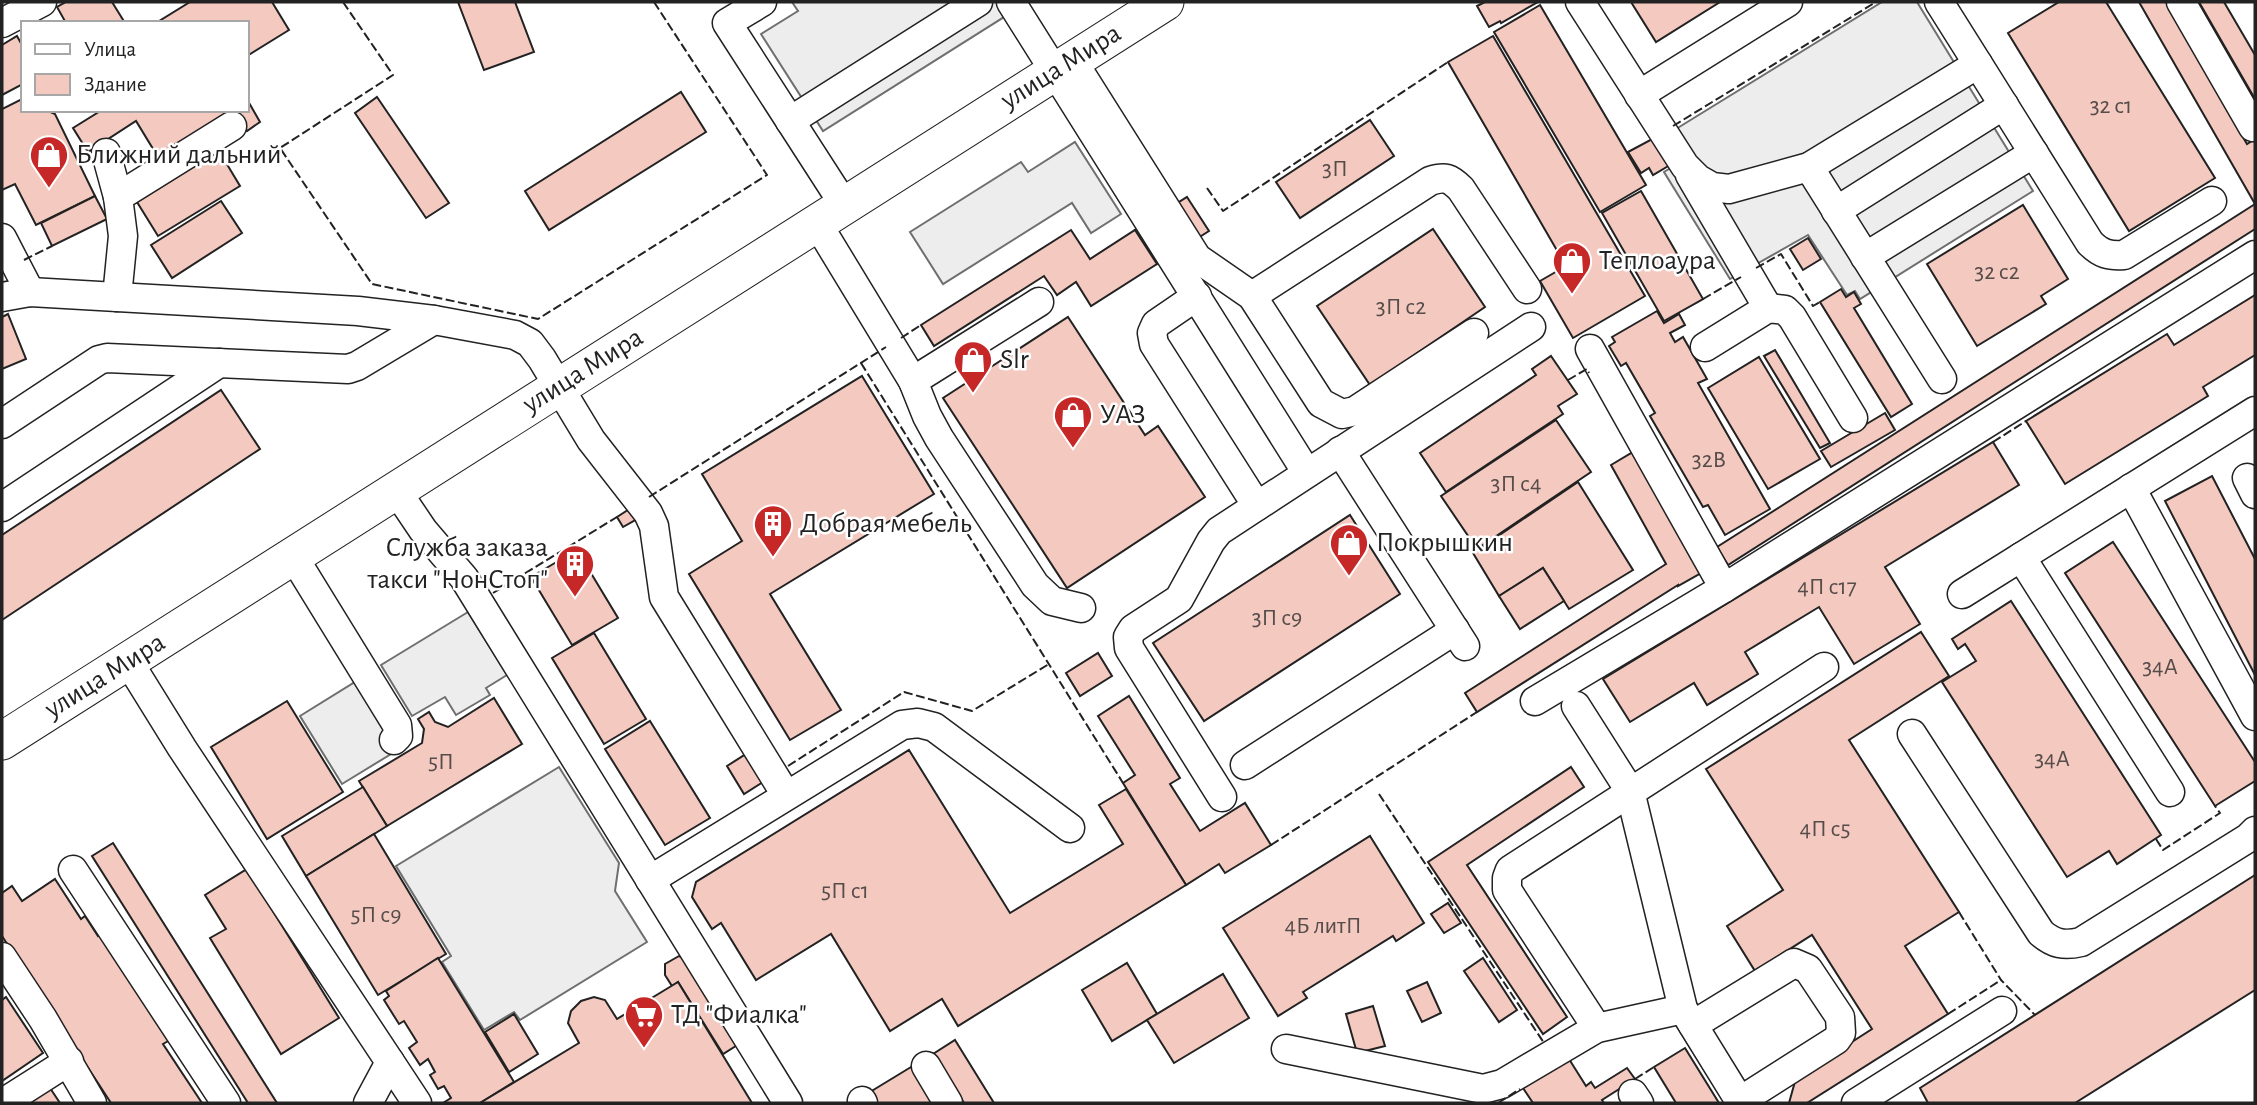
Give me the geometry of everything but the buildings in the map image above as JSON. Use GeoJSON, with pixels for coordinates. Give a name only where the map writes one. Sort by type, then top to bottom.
{"type":"FeatureCollection","features":[{"type":"Feature","properties":{"kind":"main road","name":"улица Мира"},"geometry":{"type":"LineString","coordinates":[[2,741],[1164,2]]}},
{"type":"Feature","properties":{"kind":"lane"},"geometry":{"type":"LineString","coordinates":[[762,2],[723,13],[790,121],[831,215],[913,381],[927,416],[1035,585],[1052,601],[1081,608]]}},
{"type":"Feature","properties":{"kind":"lane"},"geometry":{"type":"LineString","coordinates":[[790,121],[978,2]]}},
{"type":"Feature","properties":{"kind":"lane"},"geometry":{"type":"LineString","coordinates":[[1011,2],[1063,66],[1197,258],[1252,296],[1321,402],[1342,414],[1355,411],[1474,333]]}},
{"type":"Feature","properties":{"kind":"lane"},"geometry":{"type":"LineString","coordinates":[[1580,2],[1685,166],[1768,308]]}},
{"type":"Feature","properties":{"kind":"lane"},"geometry":{"type":"LineString","coordinates":[[1639,95],[1787,2]]}},
{"type":"Feature","properties":{"kind":"lane"},"geometry":{"type":"LineString","coordinates":[[1939,2],[2090,243],[2099,252],[2110,256],[2124,255],[2212,201]]}},
{"type":"Feature","properties":{"kind":"lane"},"geometry":{"type":"LineString","coordinates":[[2181,2],[2253,127]]}},
{"type":"Feature","properties":{"kind":"lane"},"geometry":{"type":"LineString","coordinates":[[2,23],[41,10]]}},
{"type":"Feature","properties":{"kind":"lane"},"geometry":{"type":"LineString","coordinates":[[1685,166],[1698,179],[1712,187],[1730,189],[1809,167],[1978,64]]}},
{"type":"Feature","properties":{"kind":"lane"},"geometry":{"type":"LineString","coordinates":[[1063,66],[1197,296],[1307,473]]}},
{"type":"Feature","properties":{"kind":"lane"},"geometry":{"type":"LineString","coordinates":[[1836,211],[2004,105]]}},
{"type":"Feature","properties":{"kind":"lane"},"geometry":{"type":"LineString","coordinates":[[117,197],[232,126]]}},
{"type":"Feature","properties":{"kind":"lane"},"geometry":{"type":"LineString","coordinates":[[106,153],[123,224],[117,297]]}},
{"type":"Feature","properties":{"kind":"lane"},"geometry":{"type":"LineString","coordinates":[[1865,257],[2034,153]]}},
{"type":"Feature","properties":{"kind":"lane"},"geometry":{"type":"LineString","coordinates":[[1809,167],[1942,379]]}},
{"type":"Feature","properties":{"kind":"lane"},"geometry":{"type":"LineString","coordinates":[[1252,296],[1430,181],[1442,177],[1451,179],[1461,189],[1527,289]]}},
{"type":"Feature","properties":{"kind":"lane"},"geometry":{"type":"LineString","coordinates":[[2,238],[30,292]]}},
{"type":"Feature","properties":{"kind":"lane"},"geometry":{"type":"LineString","coordinates":[[1535,701],[1724,588],[2255,255]]}},
{"type":"Feature","properties":{"kind":"lane"},"geometry":{"type":"LineString","coordinates":[[2,297],[30,292],[358,311],[433,320],[515,335],[530,343],[591,440],[648,513],[654,526],[664,597],[786,795]]}},
{"type":"Feature","properties":{"kind":"lane"},"geometry":{"type":"LineString","coordinates":[[1197,296],[1156,324],[1152,333],[1154,344],[1257,506]]}},
{"type":"Feature","properties":{"kind":"lane"},"geometry":{"type":"LineString","coordinates":[[913,381],[1039,303]]}},
{"type":"Feature","properties":{"kind":"lane"},"geometry":{"type":"LineString","coordinates":[[1705,347],[1768,308],[1786,310],[1853,418]]}},
{"type":"Feature","properties":{"kind":"lane"},"geometry":{"type":"LineString","coordinates":[[2,424],[103,358],[348,369],[358,366],[433,320]]}},
{"type":"Feature","properties":{"kind":"lane"},"geometry":{"type":"LineString","coordinates":[[1222,797],[1129,648],[1128,637],[1133,629],[1179,599],[1219,531],[1531,327]]}},
{"type":"Feature","properties":{"kind":"lane"},"geometry":{"type":"LineString","coordinates":[[1590,349],[1724,588]]}},
{"type":"Feature","properties":{"kind":"lane"},"geometry":{"type":"LineString","coordinates":[[2,507],[219,363]]}},
{"type":"Feature","properties":{"kind":"lane"},"geometry":{"type":"LineString","coordinates":[[1962,594],[2255,411]]}},
{"type":"Feature","properties":{"kind":"lane"},"geometry":{"type":"LineString","coordinates":[[1245,765],[1460,638],[1340,451]]}},
{"type":"Feature","properties":{"kind":"lane"},"geometry":{"type":"LineString","coordinates":[[2131,488],[2255,716]]}},
{"type":"Feature","properties":{"kind":"lane"},"geometry":{"type":"LineString","coordinates":[[397,490],[423,530],[464,578],[788,1103]]}},
{"type":"Feature","properties":{"kind":"lane"},"geometry":{"type":"LineString","coordinates":[[293,556],[397,725],[398,736],[394,740]]}},
{"type":"Feature","properties":{"kind":"lane"},"geometry":{"type":"LineString","coordinates":[[2021,557],[2170,792]]}},
{"type":"Feature","properties":{"kind":"lane"},"geometry":{"type":"LineString","coordinates":[[128,661],[182,748],[417,1103]]}},
{"type":"Feature","properties":{"kind":"lane"},"geometry":{"type":"LineString","coordinates":[[1597,1028],[1507,890],[1510,870],[1824,667]]}},
{"type":"Feature","properties":{"kind":"lane"},"geometry":{"type":"LineString","coordinates":[[1286,1049],[1483,1089],[1502,1084],[1597,1028],[1688,1017],[1794,963],[1808,969],[1840,1017],[1841,1033],[1836,1040],[1741,1102],[1688,1017],[1630,791],[1576,706]]}},
{"type":"Feature","properties":{"kind":"lane"},"geometry":{"type":"LineString","coordinates":[[650,880],[902,724],[918,723],[934,727],[1070,828]]}},
{"type":"Feature","properties":{"kind":"lane"},"geometry":{"type":"LineString","coordinates":[[1912,734],[2041,933],[2052,942],[2066,946],[2081,942],[2248,838],[2255,831]]}},
{"type":"Feature","properties":{"kind":"lane"},"geometry":{"type":"LineString","coordinates":[[73,870],[226,1103]]}},
{"type":"Feature","properties":{"kind":"lane"},"geometry":{"type":"LineString","coordinates":[[5,969],[69,1061],[92,1103]]}},
{"type":"Feature","properties":{"kind":"lane"},"geometry":{"type":"LineString","coordinates":[[1856,1103],[2002,1011]]}},
{"type":"Feature","properties":{"kind":"lane"},"geometry":{"type":"LineString","coordinates":[[4,1103],[69,1061]]}},
{"type":"Feature","properties":{"kind":"lane"},"geometry":{"type":"LineString","coordinates":[[368,1103],[390,1062]]}},
{"type":"Feature","properties":{"kind":"lane"},"geometry":{"type":"LineString","coordinates":[[926,1066],[948,1103]]}},
{"type":"Feature","properties":{"kind":"shaded area"},"geometry":{"type":"Polygon","coordinates":[[[792,2],[1028,2],[823,131],[761,34],[798,11],[792,2]]]}},
{"type":"Feature","properties":{"kind":"shaded area"},"geometry":{"type":"Polygon","coordinates":[[[1882,2],[1917,2],[2033,191],[1860,299],[1855,291],[1847,295],[1808,235],[1730,279],[1664,172],[1692,155],[1676,129],[1882,2]]]}},
{"type":"Feature","properties":{"kind":"shaded area"},"geometry":{"type":"Polygon","coordinates":[[[1075,142],[1121,214],[1091,233],[1072,203],[943,284],[910,232],[1021,162],[1028,172],[1075,142]]]}},
{"type":"Feature","properties":{"kind":"shaded area"},"geometry":{"type":"Polygon","coordinates":[[[468,612],[507,675],[486,688],[490,695],[456,715],[445,697],[412,716],[381,665],[468,612]]]}},
{"type":"Feature","properties":{"kind":"shaded area"},"geometry":{"type":"Polygon","coordinates":[[[355,682],[396,751],[342,784],[300,716],[355,682]]]}},
{"type":"Feature","properties":{"kind":"shaded area"},"geometry":{"type":"Polygon","coordinates":[[[559,767],[619,863],[615,891],[647,942],[520,1020],[514,1012],[484,1030],[442,962],[451,956],[396,866],[559,767]]]}},
{"type":"Feature","properties":{"kind":"fence"},"geometry":{"type":"LineString","coordinates":[[343,2],[393,75],[280,148],[372,284],[538,319],[767,175],[654,2]]}},
{"type":"Feature","properties":{"kind":"fence"},"geometry":{"type":"LineString","coordinates":[[1673,126],[1876,2]]}},
{"type":"Feature","properties":{"kind":"fence"},"geometry":{"type":"LineString","coordinates":[[1207,188],[1223,211],[1448,62]]}},
{"type":"Feature","properties":{"kind":"fence"},"geometry":{"type":"LineString","coordinates":[[24,260],[52,246]]}},
{"type":"Feature","properties":{"kind":"fence"},"geometry":{"type":"LineString","coordinates":[[1756,268],[1781,254],[1813,306],[1820,302]]}},
{"type":"Feature","properties":{"kind":"fence"},"geometry":{"type":"LineString","coordinates":[[1703,299],[1741,277]]}},
{"type":"Feature","properties":{"kind":"fence"},"geometry":{"type":"LineString","coordinates":[[901,338],[921,325]]}},
{"type":"Feature","properties":{"kind":"fence"},"geometry":{"type":"LineString","coordinates":[[649,497],[886,347]]}},
{"type":"Feature","properties":{"kind":"fence"},"geometry":{"type":"LineString","coordinates":[[861,363],[1123,783]]}},
{"type":"Feature","properties":{"kind":"fence"},"geometry":{"type":"LineString","coordinates":[[1568,380],[1587,369],[1589,373]]}},
{"type":"Feature","properties":{"kind":"fence"},"geometry":{"type":"LineString","coordinates":[[1993,442],[2026,421]]}},
{"type":"Feature","properties":{"kind":"fence"},"geometry":{"type":"LineString","coordinates":[[493,593],[617,517]]}},
{"type":"Feature","properties":{"kind":"fence"},"geometry":{"type":"LineString","coordinates":[[788,766],[904,692],[972,711],[1049,664]]}},
{"type":"Feature","properties":{"kind":"fence"},"geometry":{"type":"LineString","coordinates":[[1271,845],[1477,712]]}},
{"type":"Feature","properties":{"kind":"fence"},"geometry":{"type":"LineString","coordinates":[[1379,794],[1544,1043]]}},
{"type":"Feature","properties":{"kind":"fence"},"geometry":{"type":"LineString","coordinates":[[2156,839],[2163,850],[2220,813],[2215,806]]}},
{"type":"Feature","properties":{"kind":"fence"},"geometry":{"type":"LineString","coordinates":[[1959,912],[2001,980],[2035,1015]]}},
{"type":"Feature","properties":{"kind":"fence"},"geometry":{"type":"LineString","coordinates":[[1948,1014],[2001,980]]}},
{"type":"Feature","properties":{"kind":"fence"},"geometry":{"type":"LineString","coordinates":[[1635,1079],[1654,1067]]}},
{"type":"Feature","properties":{"kind":"fence"},"geometry":{"type":"LineString","coordinates":[[1498,1103],[1520,1089]]}},
{"type":"Feature","properties":{"kind":"place","name":"Ближний дальний"},"geometry":{"type":"Point","coordinates":[49,189]}},
{"type":"Feature","properties":{"kind":"place","name":"Теплоаура"},"geometry":{"type":"Point","coordinates":[1572,295]}},
{"type":"Feature","properties":{"kind":"place","name":"Slr"},"geometry":{"type":"Point","coordinates":[973,394]}},
{"type":"Feature","properties":{"kind":"place","name":"УАЗ"},"geometry":{"type":"Point","coordinates":[1073,449]}},
{"type":"Feature","properties":{"kind":"place","name":"Добрая мебель"},"geometry":{"type":"Point","coordinates":[773,558]}},
{"type":"Feature","properties":{"kind":"place","name":"Покрышкин"},"geometry":{"type":"Point","coordinates":[1349,577]}},
{"type":"Feature","properties":{"kind":"place","name":"Служба заказа такси \"НонСтоп\""},"geometry":{"type":"Point","coordinates":[575,598]}},
{"type":"Feature","properties":{"kind":"place","name":"ТД \"Фиалка\""},"geometry":{"type":"Point","coordinates":[644,1049]}}]}
